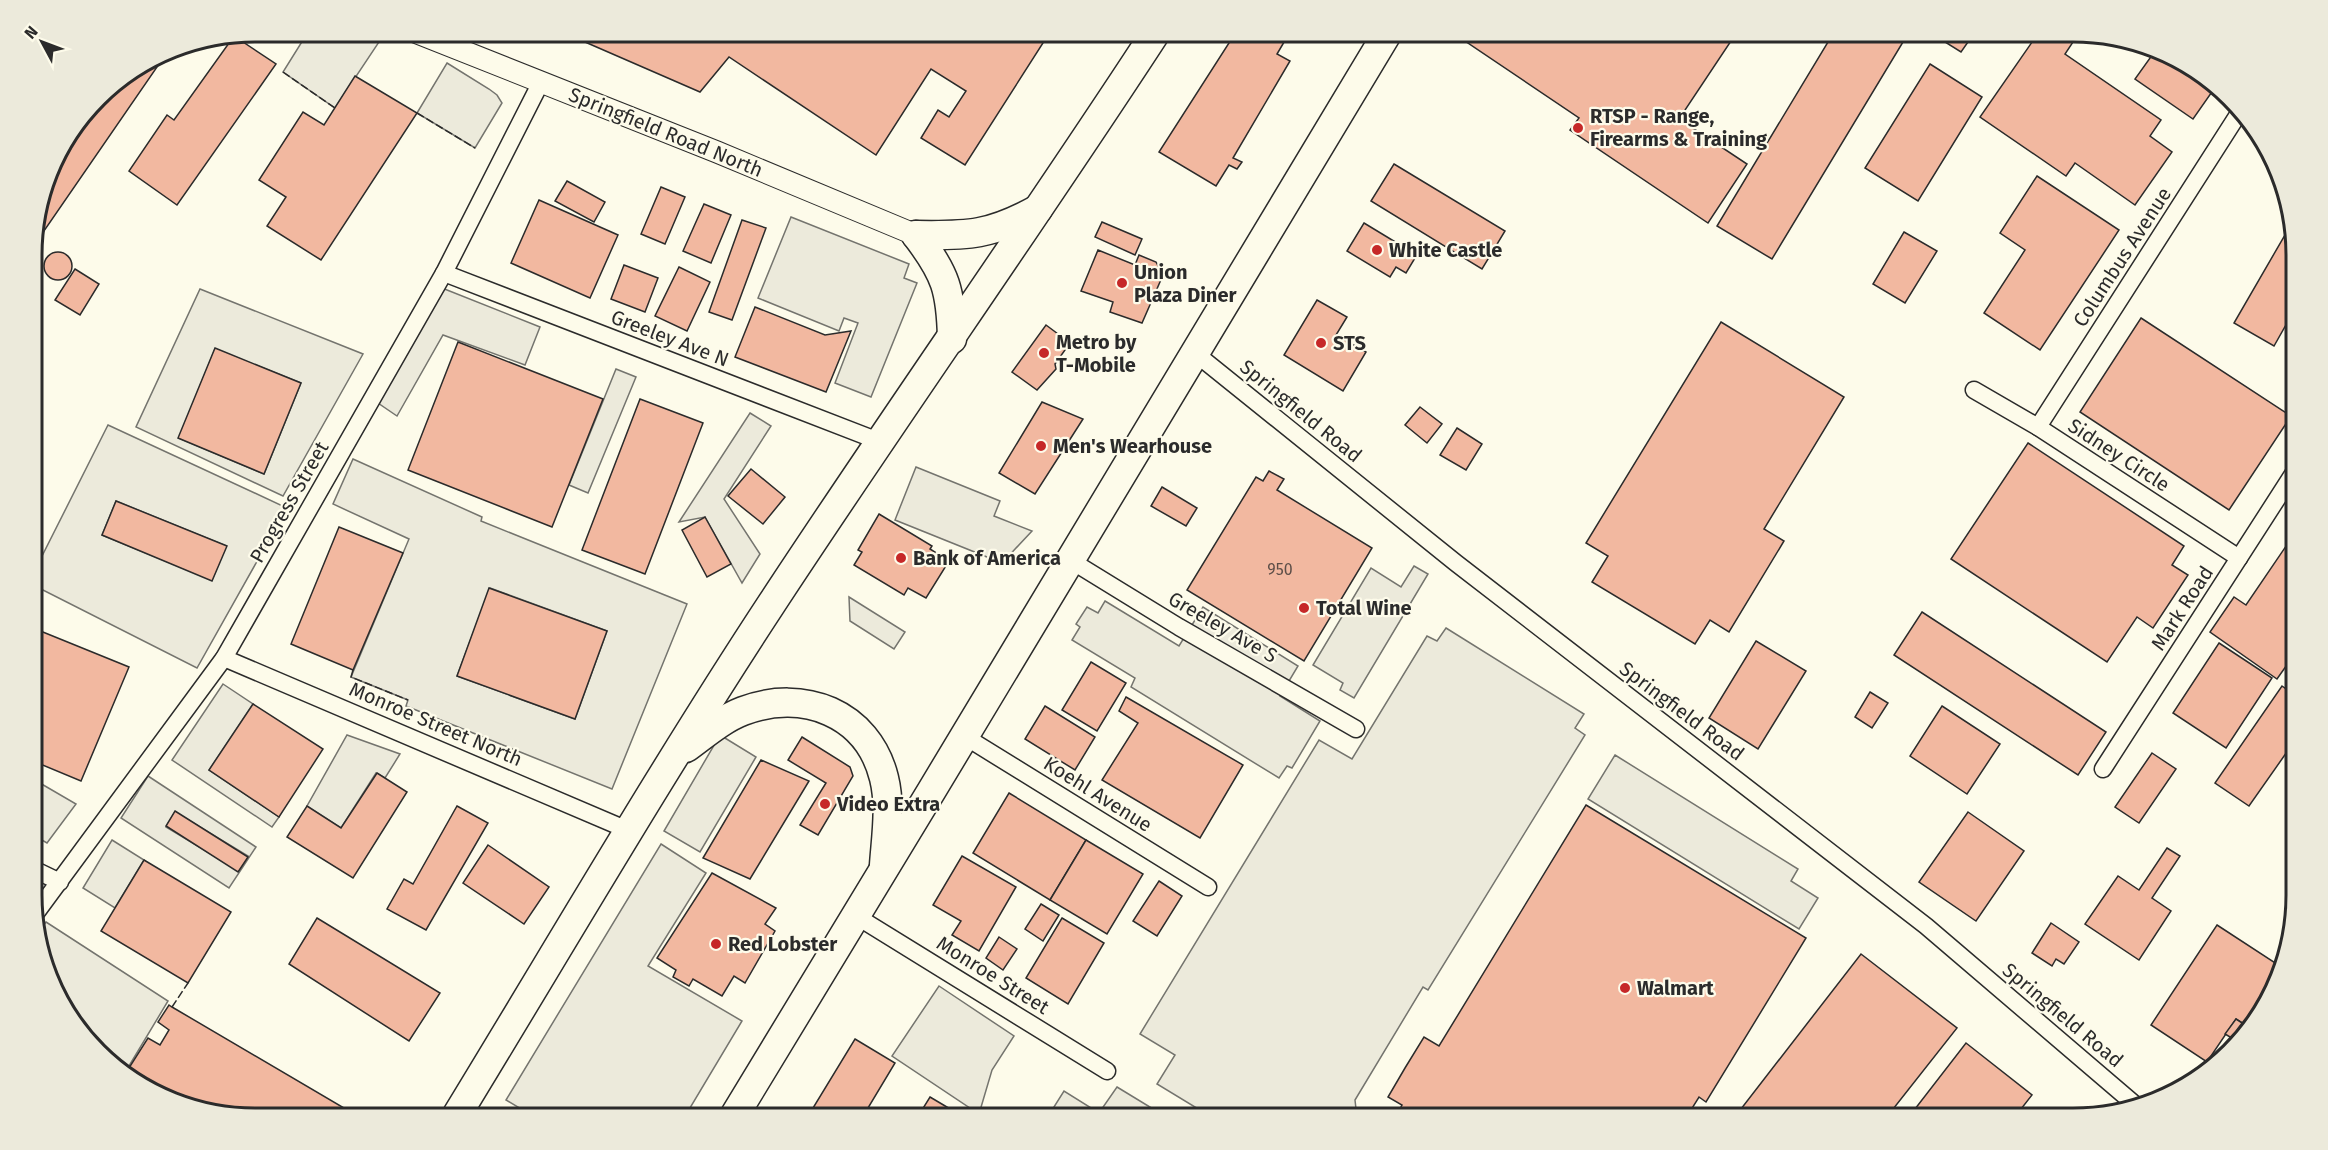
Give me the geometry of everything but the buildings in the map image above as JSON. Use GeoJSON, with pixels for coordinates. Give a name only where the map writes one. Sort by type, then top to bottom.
{"type":"FeatureCollection","features":[{"type":"Feature","properties":{"kind":"highway"},"geometry":{"type":"LineString","coordinates":[[461,1108],[676,754],[772,603],[1042,207],[1149,42]]}},
{"type":"Feature","properties":{"kind":"highway"},"geometry":{"type":"LineString","coordinates":[[739,1108],[1382,42]]}},
{"type":"Feature","properties":{"kind":"highway"},"geometry":{"type":"LineString","coordinates":[[916,235],[981,234],[1006,226],[1042,207]]}},
{"type":"Feature","properties":{"kind":"highway"},"geometry":{"type":"LineString","coordinates":[[916,235],[934,258],[948,288],[952,339]]}},
{"type":"Feature","properties":{"kind":"highway"},"geometry":{"type":"LineString","coordinates":[[676,754],[729,718],[762,705],[795,701],[832,712],[864,737],[881,766],[887,793],[884,870]]}},
{"type":"Feature","properties":{"kind":"street","name":"Springfield Road North"},"geometry":{"type":"LineString","coordinates":[[441,42],[916,235]]}},
{"type":"Feature","properties":{"kind":"street","name":"Progress Street"},"geometry":{"type":"LineString","coordinates":[[42,905],[224,658],[444,273],[541,81]]}},
{"type":"Feature","properties":{"kind":"street","name":"Columbus Avenue"},"geometry":{"type":"LineString","coordinates":[[2038,427],[2236,118]]}},
{"type":"Feature","properties":{"kind":"street","name":"Greeley Ave N"},"geometry":{"type":"LineString","coordinates":[[444,273],[881,442]]}},
{"type":"Feature","properties":{"kind":"street","name":"Springfield Road"},"geometry":{"type":"LineString","coordinates":[[1195,353],[1456,564],[1926,926],[2130,1100]]}},
{"type":"Feature","properties":{"kind":"street","name":"Sidney Circle"},"geometry":{"type":"LineString","coordinates":[[1974,390],[2038,427],[2239,558]]}},
{"type":"Feature","properties":{"kind":"street","name":"Mark Road"},"geometry":{"type":"LineString","coordinates":[[2103,769],[2286,485]]}},
{"type":"Feature","properties":{"kind":"street","name":"Greeley Ave S"},"geometry":{"type":"LineString","coordinates":[[1071,560],[1179,627],[1356,729]]}},
{"type":"Feature","properties":{"kind":"street","name":"Monroe Street North"},"geometry":{"type":"LineString","coordinates":[[224,658],[579,807],[630,831]]}},
{"type":"Feature","properties":{"kind":"street","name":"Koehl Avenue"},"geometry":{"type":"LineString","coordinates":[[964,736],[1208,887]]}},
{"type":"Feature","properties":{"kind":"street"},"geometry":{"type":"LineString","coordinates":[[42,873],[60,882]]}},
{"type":"Feature","properties":{"kind":"street","name":"Monroe Street"},"geometry":{"type":"LineString","coordinates":[[856,915],[1107,1071]]}},
{"type":"Feature","properties":{"kind":"shaded area"},"geometry":{"type":"Polygon","coordinates":[[[302,42],[379,42],[335,108],[283,72],[302,42]]]}},
{"type":"Feature","properties":{"kind":"shaded area"},"geometry":{"type":"Polygon","coordinates":[[[447,63],[489,89],[502,103],[475,148],[417,113],[447,63]]]}},
{"type":"Feature","properties":{"kind":"shaded area"},"geometry":{"type":"Polygon","coordinates":[[[791,217],[909,264],[904,278],[917,283],[871,397],[835,383],[858,323],[844,318],[839,331],[758,298],[791,217]]]}},
{"type":"Feature","properties":{"kind":"shaded area"},"geometry":{"type":"Polygon","coordinates":[[[442,288],[540,327],[525,365],[443,335],[397,416],[378,403],[442,288]]]}},
{"type":"Feature","properties":{"kind":"shaded area"},"geometry":{"type":"Polygon","coordinates":[[[200,289],[363,354],[283,496],[136,427],[200,289]],[[215,349],[179,438],[264,474],[301,383],[215,349]]]}},
{"type":"Feature","properties":{"kind":"shaded area"},"geometry":{"type":"Polygon","coordinates":[[[616,369],[636,377],[588,493],[569,485],[616,369]]]}},
{"type":"Feature","properties":{"kind":"shaded area"},"geometry":{"type":"Polygon","coordinates":[[[750,413],[771,426],[724,499],[760,554],[742,583],[705,517],[679,522],[750,413]]]}},
{"type":"Feature","properties":{"kind":"shaded area"},"geometry":{"type":"Polygon","coordinates":[[[108,425],[287,508],[197,668],[42,590],[42,556],[108,425]],[[116,501],[102,535],[212,580],[226,546],[116,501]]]}},
{"type":"Feature","properties":{"kind":"shaded area"},"geometry":{"type":"Polygon","coordinates":[[[353,459],[482,517],[481,521],[687,604],[612,789],[406,706],[408,700],[351,677],[409,539],[333,504],[353,459]],[[490,588],[457,676],[575,719],[607,631],[490,588]]]}},
{"type":"Feature","properties":{"kind":"shaded area"},"geometry":{"type":"Polygon","coordinates":[[[916,467],[1000,501],[994,516],[1032,531],[1002,563],[895,520],[916,467]]]}},
{"type":"Feature","properties":{"kind":"shaded area"},"geometry":{"type":"Polygon","coordinates":[[[1414,566],[1428,574],[1354,698],[1340,690],[1343,683],[1313,665],[1371,568],[1401,587],[1414,566]]]}},
{"type":"Feature","properties":{"kind":"shaded area"},"geometry":{"type":"Polygon","coordinates":[[[849,597],[905,632],[894,649],[850,621],[849,597]]]}},
{"type":"Feature","properties":{"kind":"shaded area"},"geometry":{"type":"Polygon","coordinates":[[[1105,601],[1179,646],[1203,607],[1298,666],[1280,696],[1320,721],[1292,768],[1287,766],[1279,778],[1131,687],[1135,678],[1072,640],[1080,627],[1076,624],[1087,607],[1098,613],[1105,601]]]}},
{"type":"Feature","properties":{"kind":"shaded area"},"geometry":{"type":"Polygon","coordinates":[[[1446,628],[1584,714],[1575,728],[1585,735],[1428,990],[1423,987],[1355,1100],[1356,1108],[1197,1108],[1157,1084],[1175,1055],[1140,1034],[1319,740],[1352,759],[1427,636],[1437,641],[1446,628]]]}},
{"type":"Feature","properties":{"kind":"shaded area"},"geometry":{"type":"Polygon","coordinates":[[[223,684],[253,704],[209,770],[279,817],[272,827],[172,760],[223,684]]]}},
{"type":"Feature","properties":{"kind":"shaded area"},"geometry":{"type":"Polygon","coordinates":[[[347,735],[400,754],[385,778],[376,773],[341,828],[307,806],[347,735]]]}},
{"type":"Feature","properties":{"kind":"shaded area"},"geometry":{"type":"Polygon","coordinates":[[[720,735],[756,757],[700,852],[664,831],[720,735]]]}},
{"type":"Feature","properties":{"kind":"shaded area"},"geometry":{"type":"Polygon","coordinates":[[[1615,755],[1798,869],[1791,881],[1818,898],[1799,929],[1588,799],[1615,755]]]}},
{"type":"Feature","properties":{"kind":"shaded area"},"geometry":{"type":"Polygon","coordinates":[[[148,776],[256,847],[229,888],[121,818],[148,776]],[[175,812],[166,827],[239,871],[248,856],[175,812]]]}},
{"type":"Feature","properties":{"kind":"shaded area"},"geometry":{"type":"Polygon","coordinates":[[[42,784],[76,804],[47,843],[42,840],[42,784]]]}},
{"type":"Feature","properties":{"kind":"shaded area"},"geometry":{"type":"Polygon","coordinates":[[[112,840],[144,860],[115,908],[83,888],[112,840]]]}},
{"type":"Feature","properties":{"kind":"shaded area"},"geometry":{"type":"Polygon","coordinates":[[[661,844],[706,873],[648,966],[742,1021],[690,1108],[520,1108],[506,1100],[661,844]]]}},
{"type":"Feature","properties":{"kind":"shaded area"},"geometry":{"type":"Polygon","coordinates":[[[46,922],[168,1001],[129,1066],[104,1046],[78,1013],[53,963],[44,924],[46,922]]]}},
{"type":"Feature","properties":{"kind":"shaded area"},"geometry":{"type":"Polygon","coordinates":[[[939,986],[1014,1036],[992,1070],[981,1108],[970,1108],[892,1056],[939,986]]]}},
{"type":"Feature","properties":{"kind":"shaded area"},"geometry":{"type":"Polygon","coordinates":[[[1117,1087],[1152,1108],[1102,1108],[1117,1087]]]}},
{"type":"Feature","properties":{"kind":"shaded area"},"geometry":{"type":"Polygon","coordinates":[[[1064,1091],[1091,1108],[1053,1108],[1064,1091]]]}},
{"type":"Feature","properties":{"kind":"fence"},"geometry":{"type":"LineString","coordinates":[[283,72],[335,108]]}},
{"type":"Feature","properties":{"kind":"fence"},"geometry":{"type":"LineString","coordinates":[[417,113],[475,148]]}},
{"type":"Feature","properties":{"kind":"fence"},"geometry":{"type":"LineString","coordinates":[[353,670],[351,677],[408,700]]}},
{"type":"Feature","properties":{"kind":"fence"},"geometry":{"type":"LineString","coordinates":[[172,1007],[188,983]]}},
{"type":"Feature","properties":{"kind":"place","name":"RTSP - Range, Firearms & Training"},"geometry":{"type":"Point","coordinates":[1578,128]}},
{"type":"Feature","properties":{"kind":"place","name":"White Castle"},"geometry":{"type":"Point","coordinates":[1377,250]}},
{"type":"Feature","properties":{"kind":"place","name":"Union Plaza Diner"},"geometry":{"type":"Point","coordinates":[1122,283]}},
{"type":"Feature","properties":{"kind":"place","name":"STS"},"geometry":{"type":"Point","coordinates":[1321,343]}},
{"type":"Feature","properties":{"kind":"place","name":"Metro by T-Mobile"},"geometry":{"type":"Point","coordinates":[1044,353]}},
{"type":"Feature","properties":{"kind":"place","name":"Men's Wearhouse"},"geometry":{"type":"Point","coordinates":[1041,446]}},
{"type":"Feature","properties":{"kind":"place","name":"Bank of America"},"geometry":{"type":"Point","coordinates":[901,558]}},
{"type":"Feature","properties":{"kind":"place","name":"Total Wine"},"geometry":{"type":"Point","coordinates":[1304,608]}},
{"type":"Feature","properties":{"kind":"place","name":"Video Extra"},"geometry":{"type":"Point","coordinates":[825,804]}},
{"type":"Feature","properties":{"kind":"place","name":"Red Lobster"},"geometry":{"type":"Point","coordinates":[716,944]}},
{"type":"Feature","properties":{"kind":"place","name":"Walmart"},"geometry":{"type":"Point","coordinates":[1625,988]}}]}
